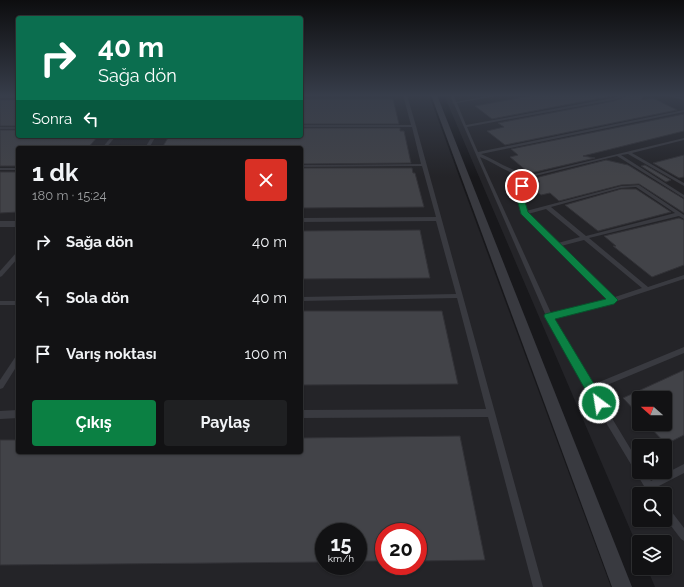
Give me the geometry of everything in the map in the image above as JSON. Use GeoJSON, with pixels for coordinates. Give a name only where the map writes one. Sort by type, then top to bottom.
{"type":"FeatureCollection","features":[{"type":"Feature","properties":{"kind":"street"},"geometry":{"type":"LineString","coordinates":[[444,122],[622,587]]}},
{"type":"Feature","properties":{"kind":"street"},"geometry":{"type":"LineString","coordinates":[[0,224],[16,224]]}},
{"type":"Feature","properties":{"kind":"lane"},"geometry":{"type":"LineString","coordinates":[[413,122],[538,587]]}},
{"type":"Feature","properties":{"kind":"lane"},"geometry":{"type":"LineString","coordinates":[[463,122],[549,316],[632,460]]}},
{"type":"Feature","properties":{"kind":"lane"},"geometry":{"type":"LineString","coordinates":[[465,126],[485,122]]}},
{"type":"Feature","properties":{"kind":"lane"},"geometry":{"type":"LineString","coordinates":[[477,154],[626,122]]}},
{"type":"Feature","properties":{"kind":"lane"},"geometry":{"type":"LineString","coordinates":[[303,126],[414,126]]}},
{"type":"Feature","properties":{"kind":"lane"},"geometry":{"type":"LineString","coordinates":[[0,128],[16,128]]}},
{"type":"Feature","properties":{"kind":"lane"},"geometry":{"type":"LineString","coordinates":[[106,146],[112,138]]}},
{"type":"Feature","properties":{"kind":"lane"},"geometry":{"type":"LineString","coordinates":[[477,154],[497,163],[506,170],[524,176],[535,175],[684,139]]}},
{"type":"Feature","properties":{"kind":"lane"},"geometry":{"type":"LineString","coordinates":[[630,152],[683,184]]}},
{"type":"Feature","properties":{"kind":"lane"},"geometry":{"type":"LineString","coordinates":[[618,155],[684,197]]}},
{"type":"Feature","properties":{"kind":"lane"},"geometry":{"type":"LineString","coordinates":[[303,166],[424,165]]}},
{"type":"Feature","properties":{"kind":"lane"},"geometry":{"type":"LineString","coordinates":[[0,169],[16,169]]}},
{"type":"Feature","properties":{"kind":"lane"},"geometry":{"type":"LineString","coordinates":[[524,176],[520,195],[524,213],[614,300]]}},
{"type":"Feature","properties":{"kind":"lane"},"geometry":{"type":"LineString","coordinates":[[524,213],[621,187],[637,186],[682,215]]}},
{"type":"Feature","properties":{"kind":"lane"},"geometry":{"type":"LineString","coordinates":[[547,207],[647,289]]}},
{"type":"Feature","properties":{"kind":"lane"},"geometry":{"type":"LineString","coordinates":[[556,245],[682,215]]}},
{"type":"Feature","properties":{"kind":"lane"},"geometry":{"type":"LineString","coordinates":[[303,220],[439,219]]}},
{"type":"Feature","properties":{"kind":"lane"},"geometry":{"type":"LineString","coordinates":[[0,275],[16,256]]}},
{"type":"Feature","properties":{"kind":"lane"},"geometry":{"type":"LineString","coordinates":[[549,316],[614,300],[684,277]]}},
{"type":"Feature","properties":{"kind":"lane"},"geometry":{"type":"LineString","coordinates":[[303,299],[460,296]]}},
{"type":"Feature","properties":{"kind":"lane"},"geometry":{"type":"LineString","coordinates":[[0,303],[16,303]]}},
{"type":"Feature","properties":{"kind":"lane"},"geometry":{"type":"LineString","coordinates":[[590,389],[684,350]]}},
{"type":"Feature","properties":{"kind":"lane"},"geometry":{"type":"LineString","coordinates":[[0,386],[16,361]]}},
{"type":"Feature","properties":{"kind":"lane"},"geometry":{"type":"LineString","coordinates":[[303,414],[491,413]]}},
{"type":"Feature","properties":{"kind":"lane"},"geometry":{"type":"LineString","coordinates":[[0,414],[16,414]]}},
{"type":"Feature","properties":{"kind":"lane"},"geometry":{"type":"LineString","coordinates":[[656,487],[684,468]]}},
{"type":"Feature","properties":{"kind":"lane"},"geometry":{"type":"LineString","coordinates":[[672,520],[684,536]]}},
{"type":"Feature","properties":{"kind":"shaded area"},"geometry":{"type":"Polygon","coordinates":[[[0,122],[16,122],[16,138],[303,138],[303,122],[439,122],[611,587],[0,587],[0,122]]]}},
{"type":"Feature","properties":{"kind":"shaded area"},"geometry":{"type":"Polygon","coordinates":[[[456,122],[684,122],[684,587],[655,587],[650,575],[672,575],[672,535],[633,535],[456,122]]]}},
{"type":"Feature","properties":{"kind":"building"},"geometry":{"type":"Polygon","coordinates":[[[0,122],[16,122],[16,126],[0,126],[0,122]]]}},
{"type":"Feature","properties":{"kind":"building"},"geometry":{"type":"Polygon","coordinates":[[[303,122],[399,122],[399,124],[303,124],[303,122]]]}},
{"type":"Feature","properties":{"kind":"building"},"geometry":{"type":"Polygon","coordinates":[[[616,122],[505,145],[487,131],[504,127],[498,123],[616,122]]]}},
{"type":"Feature","properties":{"kind":"building"},"geometry":{"type":"Polygon","coordinates":[[[643,122],[684,122],[684,131],[583,156],[595,158],[535,172],[528,172],[510,157],[518,155],[511,149],[643,122]]]}},
{"type":"Feature","properties":{"kind":"building"},"geometry":{"type":"Polygon","coordinates":[[[303,128],[400,128],[400,131],[404,131],[411,163],[303,164],[303,146],[163,146],[168,138],[303,138],[303,128]]]}},
{"type":"Feature","properties":{"kind":"building"},"geometry":{"type":"Polygon","coordinates":[[[0,130],[16,130],[16,138],[96,138],[90,146],[16,146],[16,166],[0,166],[0,130]]]}},
{"type":"Feature","properties":{"kind":"building"},"geometry":{"type":"Polygon","coordinates":[[[684,155],[684,177],[679,178],[653,163],[684,155]]]}},
{"type":"Feature","properties":{"kind":"building"},"geometry":{"type":"Polygon","coordinates":[[[606,160],[628,165],[684,199],[684,213],[639,184],[621,185],[559,201],[550,193],[541,195],[528,185],[540,182],[535,178],[606,160]]]}},
{"type":"Feature","properties":{"kind":"building"},"geometry":{"type":"Polygon","coordinates":[[[645,165],[671,180],[666,182],[641,166],[645,165]]]}},
{"type":"Feature","properties":{"kind":"building"},"geometry":{"type":"Polygon","coordinates":[[[303,168],[412,168],[413,173],[415,173],[424,207],[303,208],[303,168]]]}},
{"type":"Feature","properties":{"kind":"building"},"geometry":{"type":"Polygon","coordinates":[[[0,172],[16,172],[16,212],[0,213],[0,172]]]}},
{"type":"Feature","properties":{"kind":"building"},"geometry":{"type":"Polygon","coordinates":[[[621,189],[636,189],[671,212],[598,231],[565,205],[621,189]]]}},
{"type":"Feature","properties":{"kind":"building"},"geometry":{"type":"Polygon","coordinates":[[[679,218],[684,220],[684,265],[652,277],[613,246],[616,246],[604,236],[679,218]]]}},
{"type":"Feature","properties":{"kind":"building"},"geometry":{"type":"Polygon","coordinates":[[[420,230],[430,278],[303,279],[303,231],[420,230]]]}},
{"type":"Feature","properties":{"kind":"building"},"geometry":{"type":"Polygon","coordinates":[[[303,311],[442,311],[458,384],[303,385],[303,311]]]}},
{"type":"Feature","properties":{"kind":"building"},"geometry":{"type":"Polygon","coordinates":[[[684,370],[684,435],[672,441],[672,439],[661,439],[654,431],[672,431],[672,391],[638,391],[684,370]]]}},
{"type":"Feature","properties":{"kind":"building"},"geometry":{"type":"Polygon","coordinates":[[[632,394],[632,408],[623,398],[632,394]]]}},
{"type":"Feature","properties":{"kind":"building"},"geometry":{"type":"Polygon","coordinates":[[[460,436],[485,560],[427,561],[427,523],[375,523],[375,561],[367,561],[367,523],[315,523],[315,562],[0,565],[0,440],[16,440],[16,454],[303,454],[303,438],[460,436]]]}},
{"type":"Feature","properties":{"kind":"route"},"geometry":{"type":"LineString","coordinates":[[522,186],[520,195],[524,213],[614,300],[549,316],[599,403]]}}]}
